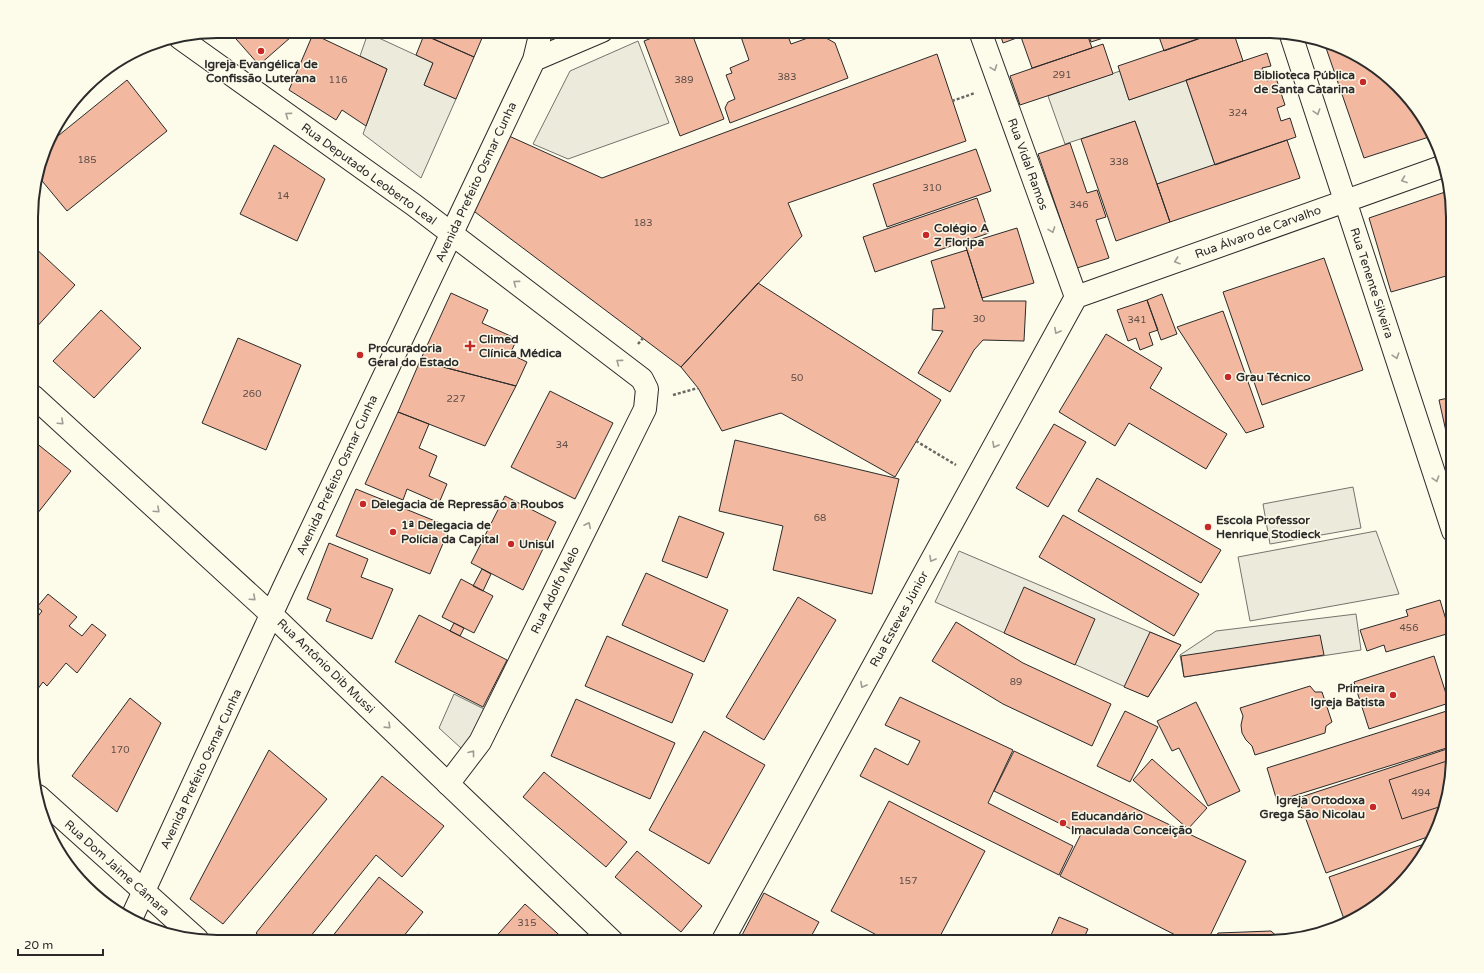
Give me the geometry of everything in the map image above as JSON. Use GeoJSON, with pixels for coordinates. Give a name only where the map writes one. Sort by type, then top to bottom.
{"type":"FeatureCollection","features":[{"type":"Feature","properties":{"kind":"street","name":"Avenida Prefeito Osmar Cunha"},"geometry":{"type":"LineString","coordinates":[[134,914],[272,615],[534,60],[540,38]]}},
{"type":"Feature","properties":{"kind":"street"},"geometry":{"type":"LineString","coordinates":[[534,60],[586,38]]}},
{"type":"Feature","properties":{"kind":"street","name":"Rua Vidal Ramos"},"geometry":{"type":"LineString","coordinates":[[983,38],[1076,297]]}},
{"type":"Feature","properties":{"kind":"street","name":"Rua Tenente Silveira"},"geometry":{"type":"LineString","coordinates":[[1294,40],[1446,510]]}},
{"type":"Feature","properties":{"kind":"street","name":"Rua Deputado Leoberto Leal"},"geometry":{"type":"LineString","coordinates":[[184,41],[414,205],[657,393]]}},
{"type":"Feature","properties":{"kind":"street","name":"Rua Álvaro de Carvalho"},"geometry":{"type":"LineString","coordinates":[[1076,297],[1439,168]]}},
{"type":"Feature","properties":{"kind":"street","name":"Rua Esteves Júnior"},"geometry":{"type":"LineString","coordinates":[[726,935],[1076,297]]}},
{"type":"Feature","properties":{"kind":"street","name":"Rua Adolfo Melo"},"geometry":{"type":"LineString","coordinates":[[448,784],[480,742],[645,408],[657,393]]}},
{"type":"Feature","properties":{"kind":"street","name":"Rua Antônio Dib Mussi"},"geometry":{"type":"LineString","coordinates":[[38,401],[272,615],[606,935]]}},
{"type":"Feature","properties":{"kind":"street","name":"Rua Dom Jaime Câmara"},"geometry":{"type":"LineString","coordinates":[[44,801],[190,933]]}},
{"type":"Feature","properties":{"kind":"path"},"geometry":{"type":"LineString","coordinates":[[657,393],[698,388]]}},
{"type":"Feature","properties":{"kind":"path"},"geometry":{"type":"LineString","coordinates":[[916,441],[976,478]]}},
{"type":"Feature","properties":{"kind":"shaded area"},"geometry":{"type":"Polygon","coordinates":[[[366,38],[379,38],[433,63],[424,85],[456,99],[421,178],[363,134],[387,69],[360,56],[366,38]]]}},
{"type":"Feature","properties":{"kind":"shaded area"},"geometry":{"type":"Polygon","coordinates":[[[638,41],[669,123],[568,159],[533,144],[570,71],[638,41]]]}},
{"type":"Feature","properties":{"kind":"shaded area"},"geometry":{"type":"Polygon","coordinates":[[[1120,71],[1129,100],[1186,80],[1215,165],[1157,184],[1135,121],[1065,144],[1048,96],[1120,71]]]}},
{"type":"Feature","properties":{"kind":"shaded area"},"geometry":{"type":"Polygon","coordinates":[[[1353,487],[1361,528],[1270,544],[1263,504],[1353,487]]]}},
{"type":"Feature","properties":{"kind":"shaded area"},"geometry":{"type":"Polygon","coordinates":[[[1376,531],[1399,594],[1250,621],[1238,557],[1376,531]]]}},
{"type":"Feature","properties":{"kind":"shaded area"},"geometry":{"type":"Polygon","coordinates":[[[959,551],[1181,645],[1148,697],[935,602],[959,551]]]}},
{"type":"Feature","properties":{"kind":"shaded area"},"geometry":{"type":"Polygon","coordinates":[[[1356,614],[1361,650],[1184,677],[1180,655],[1216,631],[1356,614]]]}},
{"type":"Feature","properties":{"kind":"shaded area"},"geometry":{"type":"Polygon","coordinates":[[[454,694],[484,709],[475,729],[462,749],[439,728],[454,694]]]}},
{"type":"Feature","properties":{"kind":"building","name":"Igreja Evangélica de Confissão Luterana"},"geometry":{"type":"Polygon","coordinates":[[[235,38],[290,38],[259,65],[235,38]]]}},
{"type":"Feature","properties":{"kind":"building"},"geometry":{"type":"Polygon","coordinates":[[[311,38],[321,38],[387,69],[366,126],[342,110],[336,120],[289,90],[311,38]]]}},
{"type":"Feature","properties":{"kind":"building"},"geometry":{"type":"Polygon","coordinates":[[[423,38],[431,38],[474,57],[456,99],[424,85],[433,63],[416,55],[423,38]]]}},
{"type":"Feature","properties":{"kind":"building"},"geometry":{"type":"Polygon","coordinates":[[[432,38],[482,38],[474,57],[432,38]]]}},
{"type":"Feature","properties":{"kind":"building"},"geometry":{"type":"Polygon","coordinates":[[[652,38],[694,38],[724,119],[680,136],[644,41],[652,38]]]}},
{"type":"Feature","properties":{"kind":"building"},"geometry":{"type":"Polygon","coordinates":[[[741,38],[789,38],[791,44],[808,38],[826,38],[835,43],[848,78],[730,123],[725,108],[728,102],[735,99],[726,75],[732,73],[730,68],[749,60],[741,38]]]}},
{"type":"Feature","properties":{"kind":"building"},"geometry":{"type":"Polygon","coordinates":[[[1001,38],[1017,38],[1003,43],[1001,38]]]}},
{"type":"Feature","properties":{"kind":"building"},"geometry":{"type":"Polygon","coordinates":[[[1021,38],[1088,38],[1092,48],[1032,68],[1021,38]]]}},
{"type":"Feature","properties":{"kind":"building"},"geometry":{"type":"Polygon","coordinates":[[[1090,38],[1103,38],[1091,42],[1090,38]]]}},
{"type":"Feature","properties":{"kind":"building"},"geometry":{"type":"Polygon","coordinates":[[[1159,38],[1201,38],[1164,51],[1159,38]]]}},
{"type":"Feature","properties":{"kind":"building"},"geometry":{"type":"Polygon","coordinates":[[[1200,38],[1235,38],[1243,61],[1129,100],[1118,66],[1200,38]]]}},
{"type":"Feature","properties":{"kind":"building"},"geometry":{"type":"Polygon","coordinates":[[[1103,44],[1113,74],[1020,105],[1010,76],[1103,44]]]}},
{"type":"Feature","properties":{"kind":"building","name":"Biblioteca Pública de Santa Catarina"},"geometry":{"type":"Polygon","coordinates":[[[1326,49],[1356,62],[1376,75],[1409,108],[1427,138],[1364,158],[1326,49]]]}},
{"type":"Feature","properties":{"kind":"building"},"geometry":{"type":"Polygon","coordinates":[[[1267,53],[1271,66],[1262,68],[1267,81],[1276,78],[1285,105],[1277,108],[1281,121],[1290,118],[1296,137],[1215,165],[1186,80],[1267,53]]]}},
{"type":"Feature","properties":{"kind":"building"},"geometry":{"type":"Polygon","coordinates":[[[937,54],[966,141],[788,203],[802,236],[681,367],[471,209],[509,136],[602,178],[937,54]]]}},
{"type":"Feature","properties":{"kind":"building"},"geometry":{"type":"Polygon","coordinates":[[[127,80],[167,131],[67,211],[41,180],[58,136],[127,80]]]}},
{"type":"Feature","properties":{"kind":"building"},"geometry":{"type":"Polygon","coordinates":[[[1135,121],[1170,222],[1116,241],[1081,139],[1135,121]]]}},
{"type":"Feature","properties":{"kind":"building"},"geometry":{"type":"Polygon","coordinates":[[[1287,140],[1300,178],[1170,222],[1157,184],[1287,140]]]}},
{"type":"Feature","properties":{"kind":"building"},"geometry":{"type":"Polygon","coordinates":[[[1070,143],[1087,193],[1097,190],[1106,217],[1096,220],[1109,258],[1077,268],[1038,154],[1070,143]]]}},
{"type":"Feature","properties":{"kind":"building"},"geometry":{"type":"Polygon","coordinates":[[[274,145],[325,179],[297,241],[240,214],[274,145]]]}},
{"type":"Feature","properties":{"kind":"building"},"geometry":{"type":"Polygon","coordinates":[[[976,149],[991,191],[887,227],[873,184],[976,149]]]}},
{"type":"Feature","properties":{"kind":"building"},"geometry":{"type":"Polygon","coordinates":[[[1444,192],[1446,206],[1446,276],[1391,292],[1369,218],[1444,192]]]}},
{"type":"Feature","properties":{"kind":"building","name":"Colégio A Z Floripa"},"geometry":{"type":"Polygon","coordinates":[[[977,198],[989,233],[875,272],[863,237],[977,198]]]}},
{"type":"Feature","properties":{"kind":"building"},"geometry":{"type":"Polygon","coordinates":[[[1017,228],[1034,283],[982,298],[965,244],[1017,228]]]}},
{"type":"Feature","properties":{"kind":"building"},"geometry":{"type":"Polygon","coordinates":[[[967,250],[983,301],[1026,301],[1024,341],[983,340],[974,350],[950,392],[918,373],[943,331],[932,330],[933,309],[945,308],[931,261],[967,250]]]}},
{"type":"Feature","properties":{"kind":"building"},"geometry":{"type":"Polygon","coordinates":[[[38,251],[75,285],[38,326],[38,251]]]}},
{"type":"Feature","properties":{"kind":"building"},"geometry":{"type":"Polygon","coordinates":[[[1324,258],[1363,370],[1262,405],[1223,292],[1324,258]]]}},
{"type":"Feature","properties":{"kind":"building"},"geometry":{"type":"Polygon","coordinates":[[[758,283],[941,400],[895,477],[781,413],[722,431],[698,388],[681,367],[758,283]]]}},
{"type":"Feature","properties":{"kind":"building","name":"Climed Clínica Médica"},"geometry":{"type":"Polygon","coordinates":[[[451,293],[488,310],[482,323],[517,339],[510,354],[527,362],[516,386],[420,361],[451,293]]]}},
{"type":"Feature","properties":{"kind":"building"},"geometry":{"type":"Polygon","coordinates":[[[1162,294],[1177,334],[1161,340],[1147,300],[1162,294]]]}},
{"type":"Feature","properties":{"kind":"building"},"geometry":{"type":"Polygon","coordinates":[[[1147,300],[1158,330],[1149,333],[1153,345],[1140,350],[1136,338],[1128,341],[1117,310],[1147,300]]]}},
{"type":"Feature","properties":{"kind":"building"},"geometry":{"type":"Polygon","coordinates":[[[101,310],[141,348],[94,398],[53,361],[101,310]]]}},
{"type":"Feature","properties":{"kind":"building","name":"Grau Técnico"},"geometry":{"type":"Polygon","coordinates":[[[1223,311],[1264,427],[1246,433],[1177,327],[1223,311]]]}},
{"type":"Feature","properties":{"kind":"building"},"geometry":{"type":"Polygon","coordinates":[[[1106,334],[1162,368],[1150,388],[1227,434],[1206,469],[1129,423],[1115,446],[1059,412],[1106,334]]]}},
{"type":"Feature","properties":{"kind":"building"},"geometry":{"type":"Polygon","coordinates":[[[238,338],[301,365],[266,450],[202,423],[238,338]]]}},
{"type":"Feature","properties":{"kind":"building"},"geometry":{"type":"Polygon","coordinates":[[[420,361],[516,386],[485,446],[398,412],[420,361]]]}},
{"type":"Feature","properties":{"kind":"building"},"geometry":{"type":"Polygon","coordinates":[[[550,391],[613,423],[575,499],[511,467],[550,391]]]}},
{"type":"Feature","properties":{"kind":"building"},"geometry":{"type":"Polygon","coordinates":[[[1446,398],[1446,432],[1439,400],[1446,398]]]}},
{"type":"Feature","properties":{"kind":"building"},"geometry":{"type":"Polygon","coordinates":[[[398,412],[429,424],[419,448],[437,456],[429,476],[447,484],[439,503],[407,489],[403,500],[365,484],[398,412]]]}},
{"type":"Feature","properties":{"kind":"building"},"geometry":{"type":"Polygon","coordinates":[[[1054,424],[1086,442],[1048,507],[1016,488],[1054,424]]]}},
{"type":"Feature","properties":{"kind":"building"},"geometry":{"type":"Polygon","coordinates":[[[735,440],[899,479],[872,594],[773,570],[783,526],[719,511],[735,440]]]}},
{"type":"Feature","properties":{"kind":"building"},"geometry":{"type":"Polygon","coordinates":[[[38,444],[71,471],[38,513],[38,444]]]}},
{"type":"Feature","properties":{"kind":"building"},"geometry":{"type":"Polygon","coordinates":[[[1097,478],[1221,550],[1201,583],[1078,511],[1097,478]]]}},
{"type":"Feature","properties":{"kind":"building","name":"1ª Delegacia de Polícia da Capital"},"geometry":{"type":"Polygon","coordinates":[[[356,489],[450,527],[430,574],[336,536],[356,489]]]}},
{"type":"Feature","properties":{"kind":"building"},"geometry":{"type":"Polygon","coordinates":[[[505,496],[556,522],[523,590],[471,563],[505,496]]]}},
{"type":"Feature","properties":{"kind":"building"},"geometry":{"type":"Polygon","coordinates":[[[1063,515],[1199,594],[1174,636],[1039,557],[1063,515]]]}},
{"type":"Feature","properties":{"kind":"building"},"geometry":{"type":"Polygon","coordinates":[[[679,516],[724,533],[707,578],[662,561],[679,516]]]}},
{"type":"Feature","properties":{"kind":"building"},"geometry":{"type":"Polygon","coordinates":[[[329,543],[368,559],[361,577],[393,589],[372,639],[326,621],[331,609],[307,599],[329,543]]]}},
{"type":"Feature","properties":{"kind":"building"},"geometry":{"type":"Polygon","coordinates":[[[482,569],[491,574],[483,591],[473,586],[482,569]]]}},
{"type":"Feature","properties":{"kind":"building"},"geometry":{"type":"Polygon","coordinates":[[[646,573],[728,610],[704,662],[622,625],[646,573]]]}},
{"type":"Feature","properties":{"kind":"building"},"geometry":{"type":"Polygon","coordinates":[[[461,579],[493,596],[474,633],[442,617],[461,579]]]}},
{"type":"Feature","properties":{"kind":"building"},"geometry":{"type":"Polygon","coordinates":[[[1024,587],[1095,619],[1075,665],[1004,633],[1024,587]]]}},
{"type":"Feature","properties":{"kind":"building"},"geometry":{"type":"Polygon","coordinates":[[[48,594],[77,617],[69,626],[82,636],[92,624],[106,635],[77,673],[66,663],[47,686],[43,682],[38,689],[38,616],[42,611],[38,608],[48,594]]]}},
{"type":"Feature","properties":{"kind":"building"},"geometry":{"type":"Polygon","coordinates":[[[798,597],[836,620],[764,740],[726,717],[798,597]]]}},
{"type":"Feature","properties":{"kind":"building"},"geometry":{"type":"Polygon","coordinates":[[[1440,600],[1446,620],[1446,634],[1386,652],[1384,645],[1367,651],[1360,630],[1408,616],[1406,610],[1440,600]]]}},
{"type":"Feature","properties":{"kind":"building"},"geometry":{"type":"Polygon","coordinates":[[[419,615],[507,660],[483,707],[395,662],[419,615]]]}},
{"type":"Feature","properties":{"kind":"building"},"geometry":{"type":"Polygon","coordinates":[[[956,622],[1023,663],[1111,704],[1092,746],[1003,704],[932,661],[956,622]]]}},
{"type":"Feature","properties":{"kind":"building"},"geometry":{"type":"Polygon","coordinates":[[[454,623],[464,628],[460,636],[450,631],[454,623]]]}},
{"type":"Feature","properties":{"kind":"building"},"geometry":{"type":"Polygon","coordinates":[[[1150,632],[1181,645],[1148,697],[1124,687],[1150,632]]]}},
{"type":"Feature","properties":{"kind":"building"},"geometry":{"type":"Polygon","coordinates":[[[1320,635],[1324,655],[1184,677],[1181,656],[1320,635]]]}},
{"type":"Feature","properties":{"kind":"building"},"geometry":{"type":"Polygon","coordinates":[[[607,636],[693,674],[672,723],[585,686],[607,636]]]}},
{"type":"Feature","properties":{"kind":"building"},"geometry":{"type":"Polygon","coordinates":[[[1434,656],[1446,694],[1446,704],[1369,729],[1354,682],[1434,656]]]}},
{"type":"Feature","properties":{"kind":"building"},"geometry":{"type":"Polygon","coordinates":[[[1310,686],[1315,692],[1322,692],[1332,722],[1326,726],[1325,733],[1255,755],[1252,746],[1242,733],[1241,725],[1243,716],[1240,708],[1310,686]]]}},
{"type":"Feature","properties":{"kind":"building"},"geometry":{"type":"Polygon","coordinates":[[[900,697],[1013,750],[988,803],[1073,846],[1059,875],[860,776],[875,748],[908,765],[920,741],[885,725],[900,697]]]}},
{"type":"Feature","properties":{"kind":"building"},"geometry":{"type":"Polygon","coordinates":[[[130,698],[161,723],[117,812],[72,776],[130,698]]]}},
{"type":"Feature","properties":{"kind":"building"},"geometry":{"type":"Polygon","coordinates":[[[576,699],[675,743],[650,799],[551,756],[576,699]]]}},
{"type":"Feature","properties":{"kind":"building"},"geometry":{"type":"Polygon","coordinates":[[[1196,702],[1240,791],[1208,806],[1179,748],[1172,751],[1157,721],[1196,702]]]}},
{"type":"Feature","properties":{"kind":"building"},"geometry":{"type":"Polygon","coordinates":[[[1125,711],[1158,727],[1130,782],[1097,766],[1125,711]]]}},
{"type":"Feature","properties":{"kind":"building"},"geometry":{"type":"Polygon","coordinates":[[[1446,711],[1446,748],[1277,801],[1267,768],[1446,711]]]}},
{"type":"Feature","properties":{"kind":"building"},"geometry":{"type":"Polygon","coordinates":[[[704,731],[765,765],[709,864],[649,830],[704,731]]]}},
{"type":"Feature","properties":{"kind":"building","name":"Igreja Ortodoxa Grega São Nicolau"},"geometry":{"type":"Polygon","coordinates":[[[1446,749],[1446,767],[1443,791],[1426,838],[1326,873],[1298,798],[1446,749]]]}},
{"type":"Feature","properties":{"kind":"building"},"geometry":{"type":"Polygon","coordinates":[[[269,750],[327,799],[223,924],[190,899],[269,750]]]}},
{"type":"Feature","properties":{"kind":"building"},"geometry":{"type":"Polygon","coordinates":[[[1014,751],[1246,861],[1210,935],[1175,935],[1060,876],[1081,834],[994,791],[1014,751]]]}},
{"type":"Feature","properties":{"kind":"building"},"geometry":{"type":"Polygon","coordinates":[[[1152,759],[1207,808],[1188,829],[1133,780],[1152,759]]]}},
{"type":"Feature","properties":{"kind":"building"},"geometry":{"type":"Polygon","coordinates":[[[1446,761],[1443,791],[1438,807],[1402,819],[1389,780],[1446,761]]]}},
{"type":"Feature","properties":{"kind":"building"},"geometry":{"type":"Polygon","coordinates":[[[544,772],[627,842],[606,867],[523,797],[544,772]]]}},
{"type":"Feature","properties":{"kind":"building"},"geometry":{"type":"Polygon","coordinates":[[[382,776],[444,826],[402,877],[376,855],[312,935],[258,935],[256,933],[382,776]]]}},
{"type":"Feature","properties":{"kind":"building"},"geometry":{"type":"Polygon","coordinates":[[[889,801],[985,851],[941,935],[877,935],[831,911],[889,801]]]}},
{"type":"Feature","properties":{"kind":"building"},"geometry":{"type":"Polygon","coordinates":[[[1422,845],[1409,865],[1385,890],[1366,905],[1343,917],[1329,877],[1422,845]]]}},
{"type":"Feature","properties":{"kind":"building"},"geometry":{"type":"Polygon","coordinates":[[[637,851],[702,906],[681,932],[615,877],[637,851]]]}},
{"type":"Feature","properties":{"kind":"building"},"geometry":{"type":"Polygon","coordinates":[[[379,877],[423,912],[405,935],[333,935],[379,877]]]}},
{"type":"Feature","properties":{"kind":"building"},"geometry":{"type":"Polygon","coordinates":[[[764,893],[819,922],[812,935],[742,935],[764,893]]]}},
{"type":"Feature","properties":{"kind":"building"},"geometry":{"type":"Polygon","coordinates":[[[525,904],[559,935],[497,935],[525,904]]]}},
{"type":"Feature","properties":{"kind":"building"},"geometry":{"type":"Polygon","coordinates":[[[1059,917],[1088,929],[1085,935],[1051,935],[1059,917]]]}},
{"type":"Feature","properties":{"kind":"building"},"geometry":{"type":"Polygon","coordinates":[[[1271,931],[1275,935],[1217,935],[1218,933],[1271,931]]]}},
{"type":"Feature","properties":{"kind":"place","name":"Igreja Evangélica de Confissão Luterana"},"geometry":{"type":"Point","coordinates":[261,51]}},
{"type":"Feature","properties":{"kind":"place","name":"Biblioteca Pública de Santa Catarina"},"geometry":{"type":"Point","coordinates":[1363,82]}},
{"type":"Feature","properties":{"kind":"place","name":"Colégio A Z Floripa"},"geometry":{"type":"Point","coordinates":[926,235]}},
{"type":"Feature","properties":{"kind":"place","name":"Climed Clínica Médica"},"geometry":{"type":"Point","coordinates":[470,346]}},
{"type":"Feature","properties":{"kind":"place","name":"Procuradoria Geral do Estado"},"geometry":{"type":"Point","coordinates":[360,355]}},
{"type":"Feature","properties":{"kind":"place","name":"Grau Técnico"},"geometry":{"type":"Point","coordinates":[1228,377]}},
{"type":"Feature","properties":{"kind":"place","name":"Delegacia de Repressão a Roubos"},"geometry":{"type":"Point","coordinates":[363,504]}},
{"type":"Feature","properties":{"kind":"place","name":"Escola Professor Henrique Stodieck"},"geometry":{"type":"Point","coordinates":[1208,527]}},
{"type":"Feature","properties":{"kind":"place","name":"1ª Delegacia de Polícia da Capital"},"geometry":{"type":"Point","coordinates":[393,532]}},
{"type":"Feature","properties":{"kind":"place","name":"Unisul"},"geometry":{"type":"Point","coordinates":[511,544]}},
{"type":"Feature","properties":{"kind":"place","name":"Primeira Igreja Batista"},"geometry":{"type":"Point","coordinates":[1393,695]}},
{"type":"Feature","properties":{"kind":"place","name":"Igreja Ortodoxa Grega São Nicolau"},"geometry":{"type":"Point","coordinates":[1373,807]}},
{"type":"Feature","properties":{"kind":"place","name":"Educandário Imaculada Conceição"},"geometry":{"type":"Point","coordinates":[1063,823]}}]}
